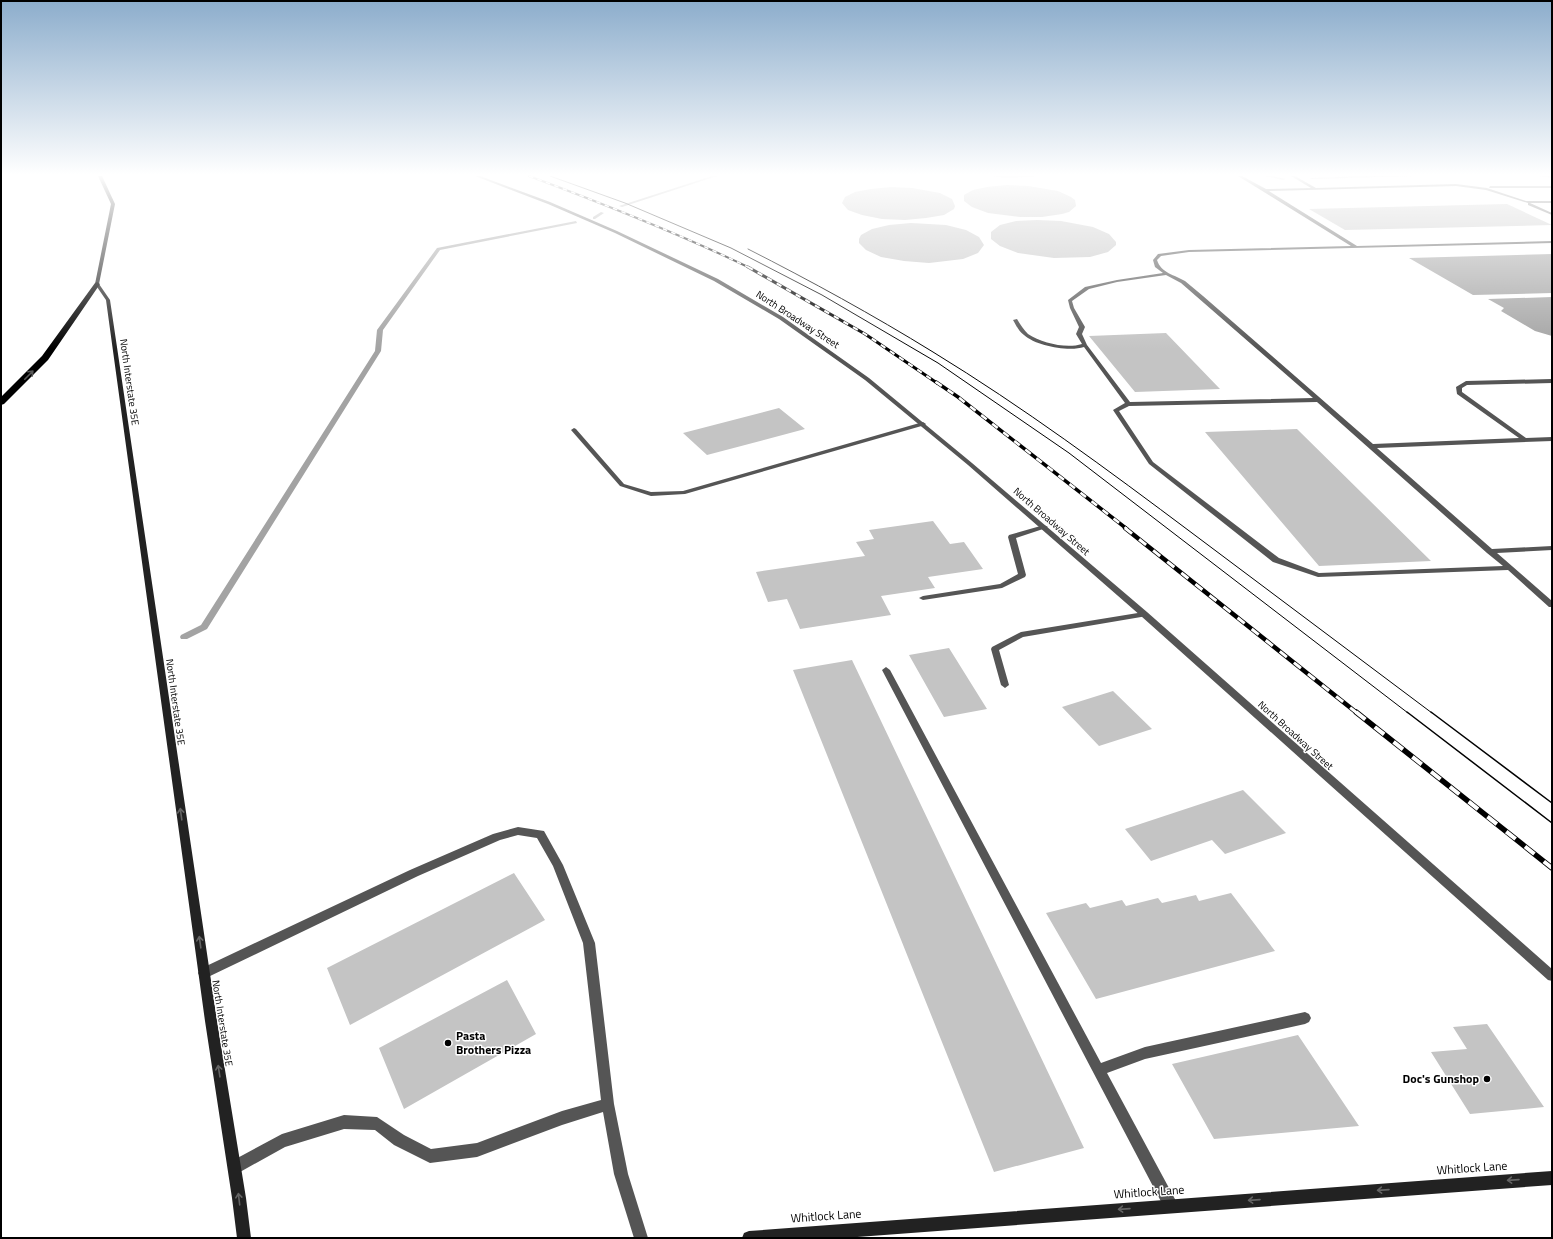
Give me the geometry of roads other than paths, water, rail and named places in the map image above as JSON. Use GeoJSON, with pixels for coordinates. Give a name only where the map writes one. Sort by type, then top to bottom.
{"type":"FeatureCollection","features":[{"type":"Feature","properties":{"kind":"highway"},"geometry":{"type":"LineString","coordinates":[[1,402],[45,358],[97,284]]}},
{"type":"Feature","properties":{"kind":"main road"},"geometry":{"type":"LineString","coordinates":[[97,284],[107,234]]}},
{"type":"Feature","properties":{"kind":"main road","name":"North Interstate 35E"},"geometry":{"type":"LineString","coordinates":[[97,284],[108,300],[204,973],[235,1167],[244,1238]]}},
{"type":"Feature","properties":{"kind":"main road","name":"Whitlock Lane"},"geometry":{"type":"LineString","coordinates":[[749,1238],[1552,1178]]}},
{"type":"Feature","properties":{"kind":"street","name":"North Broadway Street"},"geometry":{"type":"LineString","coordinates":[[620,234],[716,280],[781,318],[867,378],[1044,527],[1144,614],[1552,976]]}},
{"type":"Feature","properties":{"kind":"street"},"geometry":{"type":"LineString","coordinates":[[1335,234],[1356,247]]}},
{"type":"Feature","properties":{"kind":"street"},"geometry":{"type":"LineString","coordinates":[[1552,242],[1171,252],[1160,255],[1155,260],[1157,266],[1167,274],[1183,282],[1201,297],[1552,605]]}},
{"type":"Feature","properties":{"kind":"street"},"geometry":{"type":"LineString","coordinates":[[1128,404],[1085,345],[1079,334],[1082,327],[1070,301],[1087,288],[1123,280],[1167,274]]}},
{"type":"Feature","properties":{"kind":"street"},"geometry":{"type":"LineString","coordinates":[[1015,320],[1024,334],[1038,341],[1057,346],[1076,348],[1085,345]]}},
{"type":"Feature","properties":{"kind":"street"},"geometry":{"type":"LineString","coordinates":[[1525,440],[1459,392],[1459,387],[1466,383],[1552,381]]}},
{"type":"Feature","properties":{"kind":"street"},"geometry":{"type":"LineString","coordinates":[[1317,400],[1128,404],[1116,410],[1151,463],[1276,560],[1318,575],[1510,568]]}},
{"type":"Feature","properties":{"kind":"street"},"geometry":{"type":"LineString","coordinates":[[574,430],[622,485],[651,494],[667,495],[683,493],[923,424]]}},
{"type":"Feature","properties":{"kind":"street"},"geometry":{"type":"LineString","coordinates":[[1371,446],[1552,439]]}},
{"type":"Feature","properties":{"kind":"street"},"geometry":{"type":"LineString","coordinates":[[923,598],[1002,586],[1022,575],[1012,537],[1044,527]]}},
{"type":"Feature","properties":{"kind":"street"},"geometry":{"type":"LineString","coordinates":[[1490,551],[1552,548]]}},
{"type":"Feature","properties":{"kind":"street"},"geometry":{"type":"LineString","coordinates":[[1005,685],[995,649],[1021,635],[1144,614]]}},
{"type":"Feature","properties":{"kind":"street"},"geometry":{"type":"LineString","coordinates":[[886,670],[1171,1206]]}},
{"type":"Feature","properties":{"kind":"street"},"geometry":{"type":"LineString","coordinates":[[204,973],[414,873],[497,837],[518,831],[540,834],[558,865],[589,943],[608,1104],[621,1174],[641,1238]]}},
{"type":"Feature","properties":{"kind":"street"},"geometry":{"type":"LineString","coordinates":[[1098,1070],[1145,1053],[1305,1018]]}},
{"type":"Feature","properties":{"kind":"street"},"geometry":{"type":"LineString","coordinates":[[235,1167],[282,1141],[344,1122],[377,1124],[399,1140],[430,1156],[477,1150],[562,1118],[608,1104]]}},
{"type":"Feature","properties":{"kind":"waterway"},"geometry":{"type":"LineString","coordinates":[[184,637],[204,627],[378,351],[380,330],[439,249],[516,234]]}},
{"type":"Feature","properties":{"kind":"tram line"},"geometry":{"type":"LineString","coordinates":[[698,234],[731,248],[822,295],[938,363],[1069,453],[1408,713]]}},
{"type":"Feature","properties":{"kind":"tram line"},"geometry":{"type":"LineString","coordinates":[[748,249],[888,325],[1000,395],[1129,486],[1432,713]]}},
{"type":"Feature","properties":{"kind":"tram line"},"geometry":{"type":"LineString","coordinates":[[1407,712],[1552,823]]}},
{"type":"Feature","properties":{"kind":"tram line"},"geometry":{"type":"LineString","coordinates":[[1431,712],[1552,803]]}},
{"type":"Feature","properties":{"kind":"railway"},"geometry":{"type":"LineString","coordinates":[[675,234],[749,267]]}},
{"type":"Feature","properties":{"kind":"railway"},"geometry":{"type":"LineString","coordinates":[[749,267],[865,334],[937,383]]}},
{"type":"Feature","properties":{"kind":"railway"},"geometry":{"type":"LineString","coordinates":[[936,382],[958,397],[1127,529]]}},
{"type":"Feature","properties":{"kind":"railway"},"geometry":{"type":"LineString","coordinates":[[1125,528],[1357,713]]}},
{"type":"Feature","properties":{"kind":"railway"},"geometry":{"type":"LineString","coordinates":[[1356,712],[1552,868]]}},
{"type":"Feature","properties":{"kind":"place","name":"Pasta Brothers Pizza"},"geometry":{"type":"Point","coordinates":[448,1043]}},
{"type":"Feature","properties":{"kind":"place","name":"Doc's Gunshop"},"geometry":{"type":"Point","coordinates":[1487,1079]}}]}
